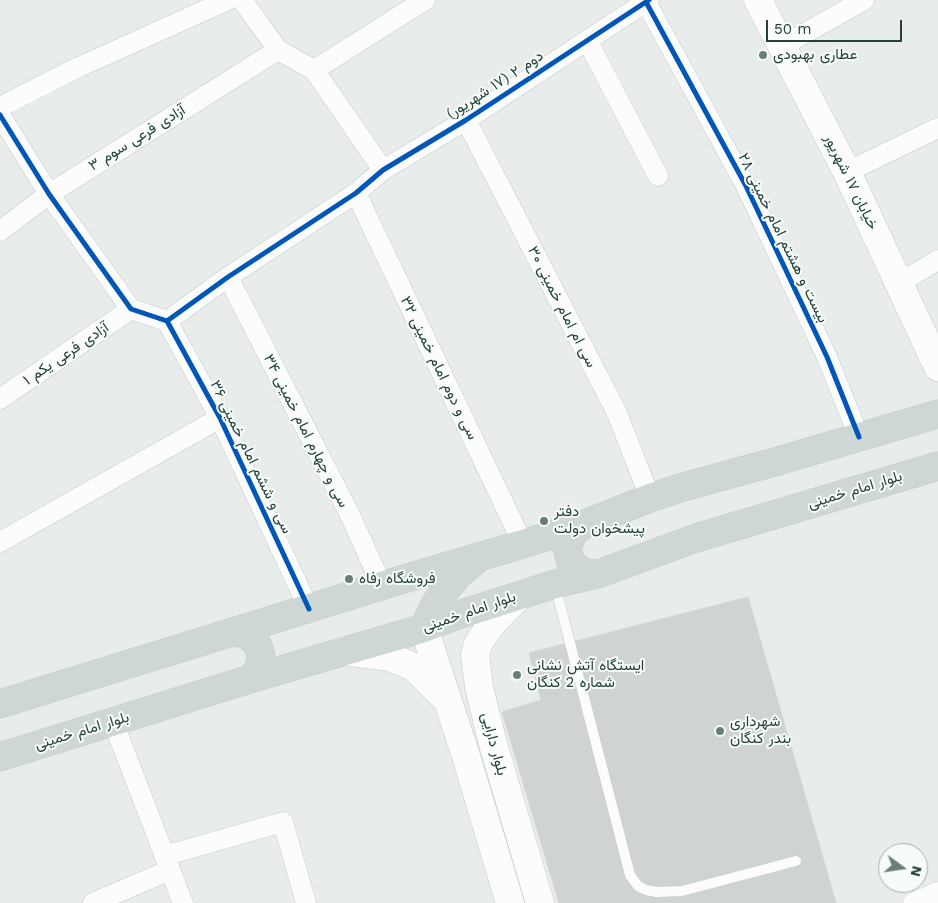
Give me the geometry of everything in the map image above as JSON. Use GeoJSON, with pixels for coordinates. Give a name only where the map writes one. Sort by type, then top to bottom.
{"type":"FeatureCollection","features":[{"type":"Feature","properties":{"kind":"main road","name":"خیابان ۱۷ شهریور"},"geometry":{"type":"LineString","coordinates":[[758,0],[847,172],[938,366]]}},
{"type":"Feature","properties":{"kind":"main road"},"geometry":{"type":"LineString","coordinates":[[1,701],[236,632],[523,544],[585,524],[683,487],[938,414]]}},
{"type":"Feature","properties":{"kind":"main road","name":"بلوار امام خمینی"},"geometry":{"type":"LineString","coordinates":[[0,757],[250,679],[424,628],[452,617],[555,584],[598,574],[696,538],[938,466]]}},
{"type":"Feature","properties":{"kind":"main road"},"geometry":{"type":"LineString","coordinates":[[585,524],[573,533],[567,548],[571,562],[583,572],[598,574]]}},
{"type":"Feature","properties":{"kind":"main road"},"geometry":{"type":"LineString","coordinates":[[424,628],[435,604],[446,589],[459,574],[480,557]]}},
{"type":"Feature","properties":{"kind":"main road","name":"بلوار دارایی"},"geometry":{"type":"LineString","coordinates":[[519,596],[487,630],[478,644],[475,655],[479,687],[493,744],[540,903]]}},
{"type":"Feature","properties":{"kind":"main road","name":"بلوار دارایی"},"geometry":{"type":"LineString","coordinates":[[424,628],[465,753],[510,903]]}},
{"type":"Feature","properties":{"kind":"main road"},"geometry":{"type":"LineString","coordinates":[[236,632],[253,638],[261,655],[257,672],[250,679]]}},
{"type":"Feature","properties":{"kind":"main road"},"geometry":{"type":"LineString","coordinates":[[343,651],[390,658],[414,667],[447,699]]}},
{"type":"Feature","properties":{"kind":"main road"},"geometry":{"type":"LineString","coordinates":[[465,753],[468,747],[479,740],[493,744]]}},
{"type":"Feature","properties":{"kind":"street"},"geometry":{"type":"LineString","coordinates":[[0,107],[79,67],[228,0]]}},
{"type":"Feature","properties":{"kind":"street"},"geometry":{"type":"LineString","coordinates":[[242,0],[278,50],[314,70],[384,170]]}},
{"type":"Feature","properties":{"kind":"street"},"geometry":{"type":"LineString","coordinates":[[314,70],[425,0]]}},
{"type":"Feature","properties":{"kind":"street"},"geometry":{"type":"LineString","coordinates":[[782,46],[864,0]]}},
{"type":"Feature","properties":{"kind":"street","name":"دوم ۲ (۱۷ شهریور)"},"geometry":{"type":"LineString","coordinates":[[168,321],[228,277],[356,193],[384,170],[466,120],[647,1]]}},
{"type":"Feature","properties":{"kind":"street","name":"بیست و هشتم امام خمینی ۲۸"},"geometry":{"type":"LineString","coordinates":[[647,1],[746,186],[828,357],[859,437]]}},
{"type":"Feature","properties":{"kind":"street"},"geometry":{"type":"LineString","coordinates":[[587,40],[658,176]]}},
{"type":"Feature","properties":{"kind":"street","name":"آزادی فرعی سوم ۳"},"geometry":{"type":"LineString","coordinates":[[0,231],[49,194],[278,50]]}},
{"type":"Feature","properties":{"kind":"street"},"geometry":{"type":"LineString","coordinates":[[0,115],[49,194],[131,308],[168,321]]}},
{"type":"Feature","properties":{"kind":"street","name":"سی ام امام خمینی ۳۰"},"geometry":{"type":"LineString","coordinates":[[466,120],[617,413],[650,498]]}},
{"type":"Feature","properties":{"kind":"street"},"geometry":{"type":"LineString","coordinates":[[847,172],[938,128]]}},
{"type":"Feature","properties":{"kind":"street","name":"سی و دوم امام خمینی ۳۲"},"geometry":{"type":"LineString","coordinates":[[356,193],[523,544]]}},
{"type":"Feature","properties":{"kind":"street"},"geometry":{"type":"LineString","coordinates":[[899,283],[938,260]]}},
{"type":"Feature","properties":{"kind":"street","name":"سی و چهارم امام خمینی ۳۴"},"geometry":{"type":"LineString","coordinates":[[228,277],[351,517],[382,586]]}},
{"type":"Feature","properties":{"kind":"street","name":"آزادی فرعی یکم ۱"},"geometry":{"type":"LineString","coordinates":[[0,398],[131,308]]}},
{"type":"Feature","properties":{"kind":"street","name":"سی و ششم امام خمینی ۳۶"},"geometry":{"type":"LineString","coordinates":[[168,321],[220,418],[309,609]]}},
{"type":"Feature","properties":{"kind":"street"},"geometry":{"type":"LineString","coordinates":[[0,542],[220,418]]}},
{"type":"Feature","properties":{"kind":"street"},"geometry":{"type":"LineString","coordinates":[[113,722],[183,903]]}},
{"type":"Feature","properties":{"kind":"street"},"geometry":{"type":"LineString","coordinates":[[93,903],[167,863],[283,822],[306,903]]}},
{"type":"Feature","properties":{"kind":"street"},"geometry":{"type":"LineString","coordinates":[[913,903],[938,892]]}},
{"type":"Feature","properties":{"kind":"lane"},"geometry":{"type":"LineString","coordinates":[[555,584],[630,875],[638,886],[657,892],[682,891],[796,861]]}},
{"type":"Feature","properties":{"kind":"building"},"geometry":{"type":"Polygon","coordinates":[[[748,597],[836,903],[559,903],[502,712],[541,700],[529,653],[748,597]]]}},
{"type":"Feature","properties":{"kind":"cycle path"},"geometry":{"type":"LineString","coordinates":[[167,321],[228,277],[356,193],[383,170],[466,120],[649,0]]}},
{"type":"Feature","properties":{"kind":"cycle path"},"geometry":{"type":"LineString","coordinates":[[646,2],[746,186],[827,357],[859,437]]}},
{"type":"Feature","properties":{"kind":"cycle path"},"geometry":{"type":"LineString","coordinates":[[0,115],[49,194],[131,309],[167,321],[220,418],[309,609]]}},
{"type":"Feature","properties":{"kind":"place","name":"عطاری بهبودی"},"geometry":{"type":"Point","coordinates":[763,55]}},
{"type":"Feature","properties":{"kind":"place","name":"دفتر پیشخوان دولت"},"geometry":{"type":"Point","coordinates":[544,521]}},
{"type":"Feature","properties":{"kind":"place","name":"فروشگاه رفاه"},"geometry":{"type":"Point","coordinates":[349,579]}},
{"type":"Feature","properties":{"kind":"place","name":"ایستگاه آتش نشانی شماره 2 کنگان"},"geometry":{"type":"Point","coordinates":[517,675]}},
{"type":"Feature","properties":{"kind":"place","name":"شهرداری بندر کنگان"},"geometry":{"type":"Point","coordinates":[720,731]}}]}
